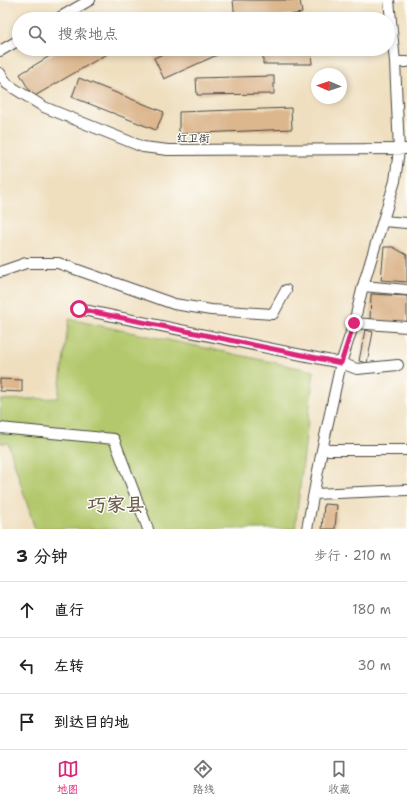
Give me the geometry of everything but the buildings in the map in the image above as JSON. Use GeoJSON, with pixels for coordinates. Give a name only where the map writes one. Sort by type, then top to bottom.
{"type":"FeatureCollection","features":[{"type":"Feature","properties":{"kind":"street"},"geometry":{"type":"LineString","coordinates":[[69,12],[90,0]]}},
{"type":"Feature","properties":{"kind":"street"},"geometry":{"type":"LineString","coordinates":[[389,0],[390,12]]}},
{"type":"Feature","properties":{"kind":"street"},"geometry":{"type":"LineString","coordinates":[[0,51],[12,44]]}},
{"type":"Feature","properties":{"kind":"street"},"geometry":{"type":"LineString","coordinates":[[307,529],[341,363],[354,323],[362,286],[383,221],[403,150],[394,56]]}},
{"type":"Feature","properties":{"kind":"street"},"geometry":{"type":"LineString","coordinates":[[395,62],[407,62]]}},
{"type":"Feature","properties":{"kind":"street","name":"红卫街"},"geometry":{"type":"LineString","coordinates":[[0,73],[7,84],[44,107],[143,147],[168,150],[403,150]]}},
{"type":"Feature","properties":{"kind":"street"},"geometry":{"type":"LineString","coordinates":[[383,221],[407,223]]}},
{"type":"Feature","properties":{"kind":"street"},"geometry":{"type":"LineString","coordinates":[[0,272],[26,263],[58,263],[174,304],[211,310],[273,314],[286,290]]}},
{"type":"Feature","properties":{"kind":"street"},"geometry":{"type":"LineString","coordinates":[[362,286],[407,290]]}},
{"type":"Feature","properties":{"kind":"street"},"geometry":{"type":"LineString","coordinates":[[79,309],[341,363],[357,368],[398,365]]}},
{"type":"Feature","properties":{"kind":"street"},"geometry":{"type":"LineString","coordinates":[[354,323],[407,327]]}},
{"type":"Feature","properties":{"kind":"street"},"geometry":{"type":"LineString","coordinates":[[0,428],[114,439],[148,529]]}},
{"type":"Feature","properties":{"kind":"street"},"geometry":{"type":"LineString","coordinates":[[322,450],[407,450]]}},
{"type":"Feature","properties":{"kind":"street"},"geometry":{"type":"LineString","coordinates":[[314,494],[407,490]]}},
{"type":"Feature","properties":{"kind":"green space"},"geometry":{"type":"Polygon","coordinates":[[[69,319],[314,371],[295,529],[35,529],[8,443],[0,443],[0,400],[58,398],[69,319]]]}},
{"type":"Feature","properties":{"kind":"district","name":"巧家县"},"geometry":{"type":"Point","coordinates":[116,504]}},
{"type":"Feature","properties":{"kind":"route"},"geometry":{"type":"LineString","coordinates":[[79,309],[341,363],[354,323]]}}]}
